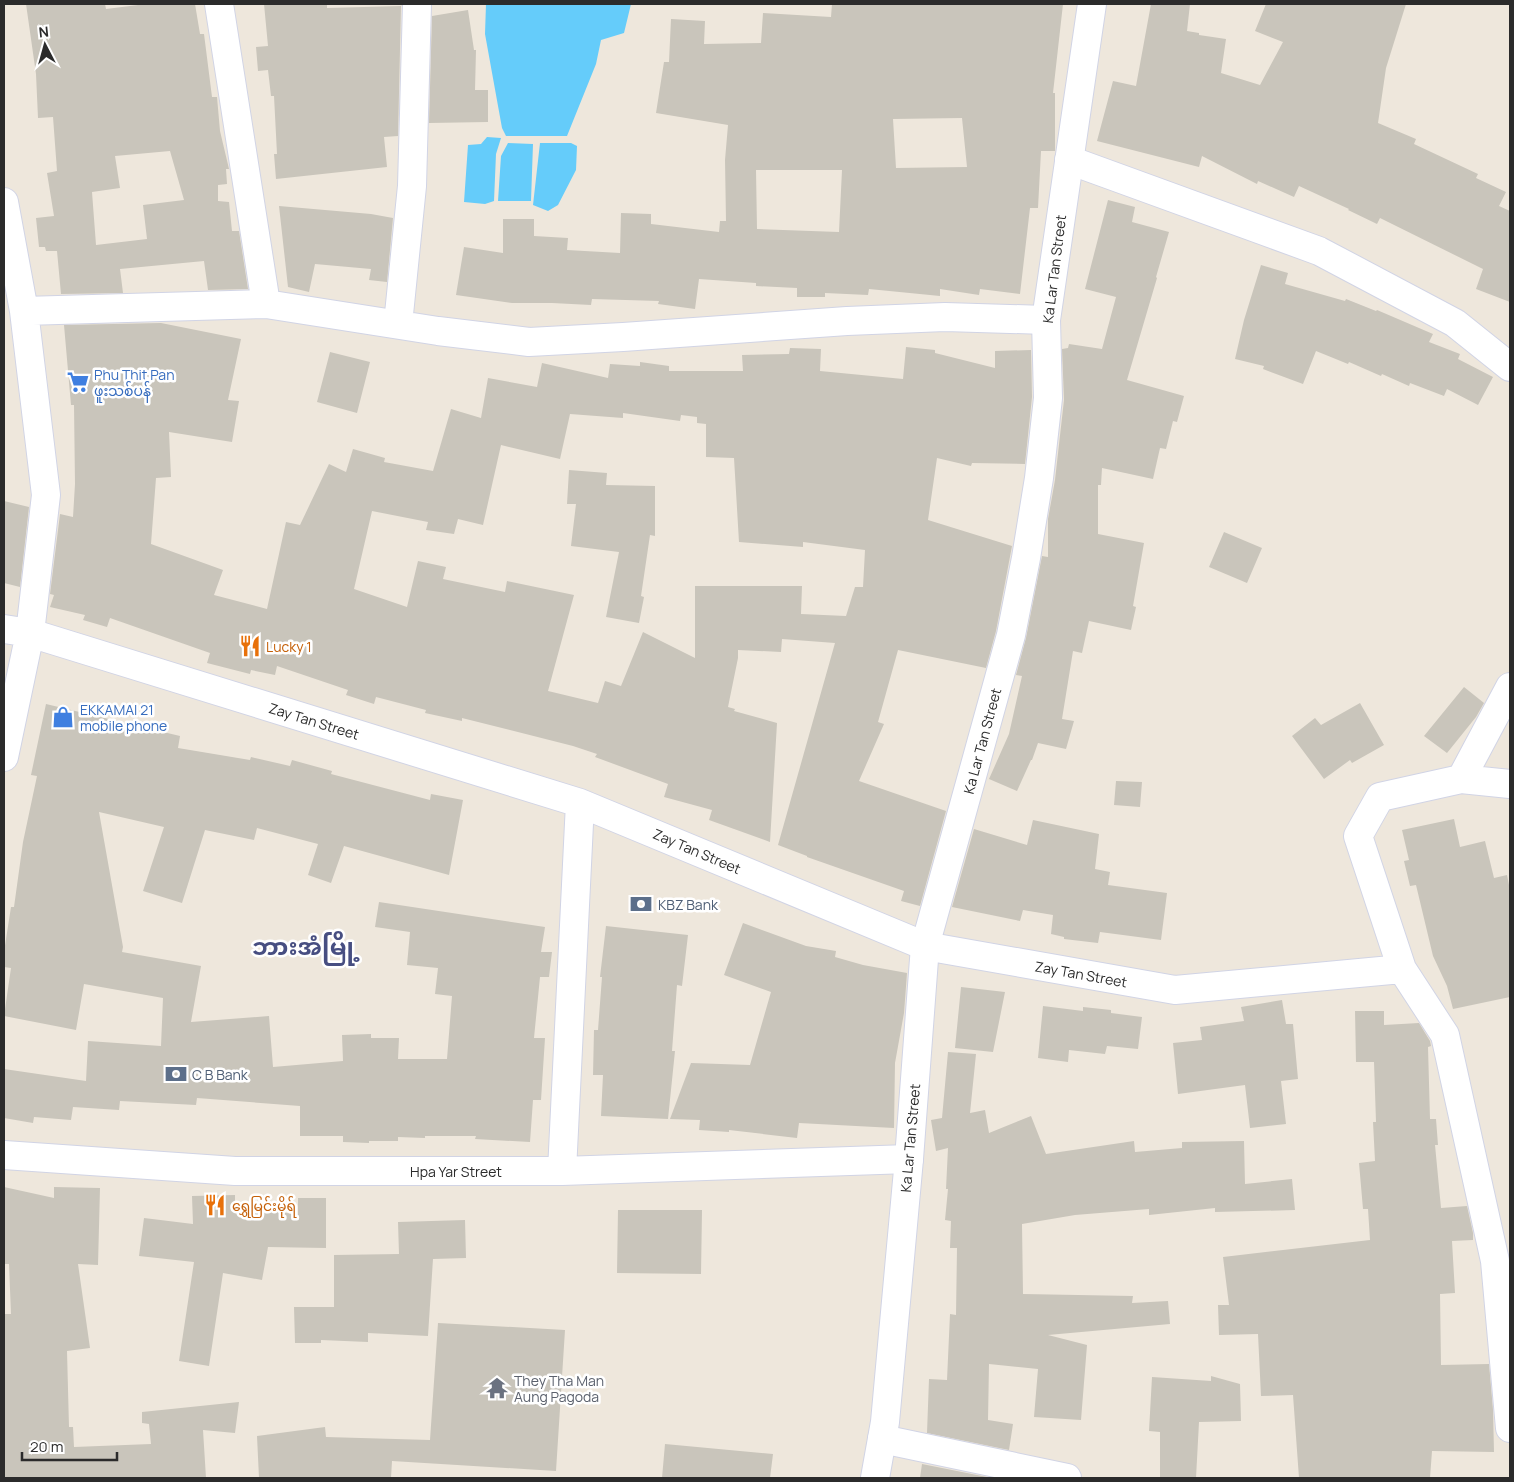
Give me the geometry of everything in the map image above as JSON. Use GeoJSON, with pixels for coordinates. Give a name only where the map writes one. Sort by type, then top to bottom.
{"type":"FeatureCollection","features":[{"type":"Feature","properties":{"kind":"street"},"geometry":{"type":"LineString","coordinates":[[219,4],[266,304]]}},
{"type":"Feature","properties":{"kind":"street"},"geometry":{"type":"LineString","coordinates":[[398,324],[412,186],[417,4]]}},
{"type":"Feature","properties":{"kind":"street","name":"Ka Lar Tan Street"},"geometry":{"type":"LineString","coordinates":[[875,1478],[882,1439],[909,1159],[925,946],[1015,616],[1039,478],[1048,398],[1046,320],[1092,4]]}},
{"type":"Feature","properties":{"kind":"street"},"geometry":{"type":"LineString","coordinates":[[1069,160],[1319,251],[1455,323],[1510,367]]}},
{"type":"Feature","properties":{"kind":"street"},"geometry":{"type":"LineString","coordinates":[[4,202],[24,311],[46,495],[17,631],[4,757]]}},
{"type":"Feature","properties":{"kind":"street"},"geometry":{"type":"LineString","coordinates":[[24,311],[266,304],[529,342],[945,317],[1046,320]]}},
{"type":"Feature","properties":{"kind":"street","name":"Zay Tan Street"},"geometry":{"type":"LineString","coordinates":[[17,631],[580,802],[925,946],[1175,990],[1402,969]]}},
{"type":"Feature","properties":{"kind":"street"},"geometry":{"type":"LineString","coordinates":[[1461,779],[1510,687]]}},
{"type":"Feature","properties":{"kind":"street"},"geometry":{"type":"LineString","coordinates":[[1510,784],[1461,779],[1380,797],[1358,836],[1402,969],[1445,1035],[1495,1261],[1510,1428]]}},
{"type":"Feature","properties":{"kind":"street"},"geometry":{"type":"LineString","coordinates":[[562,1172],[580,802]]}},
{"type":"Feature","properties":{"kind":"street","name":"Hpa Yar Street"},"geometry":{"type":"LineString","coordinates":[[4,1155],[235,1171],[562,1172],[909,1159]]}},
{"type":"Feature","properties":{"kind":"street"},"geometry":{"type":"LineString","coordinates":[[882,1439],[1067,1478]]}},
{"type":"Feature","properties":{"kind":"water"},"geometry":{"type":"Polygon","coordinates":[[[486,4],[631,4],[624,33],[601,40],[596,64],[567,136],[506,136],[502,128],[485,34],[486,4]]]}},
{"type":"Feature","properties":{"kind":"water"},"geometry":{"type":"Polygon","coordinates":[[[487,137],[501,138],[496,154],[494,201],[485,204],[464,202],[468,145],[481,144],[487,137]]]}},
{"type":"Feature","properties":{"kind":"water"},"geometry":{"type":"Polygon","coordinates":[[[508,143],[533,144],[531,201],[498,201],[501,156],[508,143]]]}},
{"type":"Feature","properties":{"kind":"water"},"geometry":{"type":"Polygon","coordinates":[[[540,143],[571,143],[577,146],[576,170],[558,205],[548,211],[533,205],[540,143]]]}},
{"type":"Feature","properties":{"kind":"building"},"geometry":{"type":"Polygon","coordinates":[[[26,4],[105,4],[106,9],[146,4],[195,4],[200,34],[204,34],[212,97],[217,97],[220,131],[229,169],[226,169],[227,184],[218,185],[218,201],[229,202],[232,231],[239,231],[248,289],[208,290],[204,261],[120,269],[123,293],[61,294],[57,251],[46,251],[45,247],[39,247],[36,218],[54,216],[47,173],[57,171],[53,117],[38,118],[36,74],[26,4]],[[170,151],[115,156],[120,188],[92,192],[96,245],[147,239],[143,205],[184,200],[170,151]]]}},
{"type":"Feature","properties":{"kind":"building"},"geometry":{"type":"Polygon","coordinates":[[[264,4],[327,4],[327,8],[401,6],[398,136],[384,137],[387,167],[276,179],[274,154],[277,154],[274,96],[271,96],[268,70],[258,71],[256,47],[268,46],[264,4]]]}},
{"type":"Feature","properties":{"kind":"building"},"geometry":{"type":"Polygon","coordinates":[[[832,4],[1063,4],[1053,93],[1055,93],[1055,151],[1041,151],[1038,208],[1030,208],[1020,294],[980,289],[979,295],[940,289],[940,296],[869,289],[868,295],[825,293],[825,297],[797,297],[797,288],[756,286],[756,283],[699,279],[695,309],[658,304],[659,301],[592,299],[591,305],[512,303],[456,295],[464,247],[503,253],[503,219],[534,219],[534,236],[568,238],[567,250],[620,253],[621,213],[651,214],[651,224],[719,232],[720,221],[726,221],[725,160],[728,125],[656,113],[664,62],[669,62],[671,19],[705,21],[704,44],[761,43],[763,13],[831,17],[832,4]],[[962,118],[893,119],[896,168],[967,167],[962,118]],[[756,170],[757,229],[839,232],[842,170],[756,170]]]}},
{"type":"Feature","properties":{"kind":"building"},"geometry":{"type":"Polygon","coordinates":[[[1151,4],[1190,4],[1187,31],[1199,33],[1199,35],[1226,39],[1221,73],[1260,85],[1283,42],[1255,31],[1266,4],[1406,4],[1386,68],[1378,123],[1416,139],[1414,144],[1478,174],[1476,178],[1506,192],[1499,206],[1510,211],[1510,302],[1476,289],[1483,269],[1380,218],[1377,224],[1299,186],[1294,197],[1258,181],[1257,184],[1202,156],[1199,167],[1097,141],[1113,81],[1136,86],[1151,4]]]}},
{"type":"Feature","properties":{"kind":"building"},"geometry":{"type":"Polygon","coordinates":[[[468,10],[474,50],[476,50],[475,90],[488,90],[488,122],[429,123],[432,16],[468,10]]]}},
{"type":"Feature","properties":{"kind":"building"},"geometry":{"type":"Polygon","coordinates":[[[1108,200],[1135,207],[1132,222],[1169,232],[1127,380],[1184,396],[1177,422],[1173,421],[1166,449],[1160,448],[1153,479],[1102,468],[1101,485],[1098,485],[1098,534],[1144,543],[1133,606],[1136,607],[1131,630],[1089,621],[1082,653],[1073,651],[1062,719],[1074,721],[1066,749],[1038,743],[1017,791],[989,779],[1009,734],[1022,676],[1016,675],[1026,638],[1042,556],[1048,557],[1048,519],[1055,480],[1064,400],[1062,349],[1068,348],[1069,344],[1102,349],[1116,297],[1085,289],[1108,200]]]}},
{"type":"Feature","properties":{"kind":"building"},"geometry":{"type":"Polygon","coordinates":[[[279,206],[371,214],[393,218],[387,282],[369,280],[371,269],[315,264],[309,292],[288,287],[279,206]]]}},
{"type":"Feature","properties":{"kind":"building"},"geometry":{"type":"Polygon","coordinates":[[[1261,265],[1288,273],[1285,284],[1345,301],[1346,299],[1433,334],[1429,342],[1460,354],[1458,359],[1493,377],[1478,405],[1447,389],[1444,396],[1410,383],[1409,386],[1382,374],[1381,376],[1349,362],[1348,364],[1316,351],[1303,384],[1263,369],[1264,366],[1235,359],[1244,320],[1261,265]]]}},
{"type":"Feature","properties":{"kind":"building"},"geometry":{"type":"Polygon","coordinates":[[[161,323],[241,339],[228,400],[239,401],[232,442],[169,432],[171,477],[156,478],[151,544],[223,570],[214,595],[267,609],[286,522],[300,525],[329,464],[346,472],[353,449],[385,458],[384,462],[433,471],[451,409],[481,418],[488,378],[537,387],[542,363],[608,378],[610,364],[640,366],[640,362],[669,366],[669,371],[743,371],[742,355],[789,354],[790,348],[821,349],[820,371],[903,379],[906,347],[935,350],[935,353],[995,368],[995,351],[1031,350],[1032,397],[1025,464],[972,463],[971,466],[937,458],[928,520],[1012,546],[996,631],[986,668],[898,650],[878,722],[884,724],[859,781],[946,811],[920,906],[901,901],[904,891],[778,845],[835,643],[782,639],[781,652],[738,650],[728,707],[735,709],[734,711],[777,723],[770,842],[709,820],[712,810],[664,797],[668,784],[595,757],[597,754],[573,746],[462,718],[462,721],[425,713],[426,710],[376,697],[374,704],[346,695],[348,690],[277,666],[275,675],[251,670],[250,674],[207,663],[210,653],[110,618],[107,627],[83,620],[85,615],[50,607],[54,595],[50,594],[60,514],[73,517],[75,484],[74,405],[71,405],[64,325],[161,323]],[[623,413],[623,418],[570,414],[560,459],[501,445],[483,525],[458,519],[454,534],[426,530],[428,522],[372,511],[354,589],[407,607],[418,561],[446,567],[443,579],[505,592],[507,581],[574,595],[548,691],[598,703],[605,681],[621,686],[643,632],[695,658],[695,586],[802,586],[801,614],[846,616],[855,587],[863,587],[865,550],[803,542],[803,547],[739,542],[734,458],[706,457],[706,424],[697,423],[697,417],[681,415],[680,421],[623,413]]]}},
{"type":"Feature","properties":{"kind":"building"},"geometry":{"type":"Polygon","coordinates":[[[330,352],[370,362],[357,413],[317,402],[330,352]]]}},
{"type":"Feature","properties":{"kind":"building"},"geometry":{"type":"Polygon","coordinates":[[[569,470],[607,473],[606,485],[655,486],[655,536],[650,535],[641,596],[644,597],[639,623],[606,617],[619,552],[571,546],[576,504],[567,504],[569,470]]]}},
{"type":"Feature","properties":{"kind":"building"},"geometry":{"type":"Polygon","coordinates":[[[4,501],[29,507],[20,587],[4,583],[4,501]]]}},
{"type":"Feature","properties":{"kind":"building"},"geometry":{"type":"Polygon","coordinates":[[[1224,532],[1262,548],[1247,583],[1209,567],[1224,532]]]}},
{"type":"Feature","properties":{"kind":"building"},"geometry":{"type":"Polygon","coordinates":[[[1464,687],[1484,703],[1476,717],[1447,753],[1424,736],[1464,687]]]}},
{"type":"Feature","properties":{"kind":"building"},"geometry":{"type":"Polygon","coordinates":[[[1360,703],[1384,745],[1352,763],[1350,760],[1324,779],[1292,736],[1315,718],[1321,725],[1360,703]]]}},
{"type":"Feature","properties":{"kind":"building"},"geometry":{"type":"Polygon","coordinates":[[[46,704],[180,736],[178,748],[250,760],[251,757],[290,766],[292,760],[332,771],[331,774],[430,800],[431,794],[463,800],[449,875],[344,846],[331,883],[308,875],[318,844],[257,828],[254,840],[205,830],[182,903],[143,891],[164,827],[99,812],[123,947],[122,952],[201,966],[191,1022],[269,1016],[273,1067],[343,1061],[342,1035],[371,1034],[371,1038],[399,1038],[398,1059],[447,1059],[452,996],[435,994],[438,968],[407,965],[410,932],[375,927],[379,902],[545,927],[541,952],[552,952],[549,977],[540,977],[534,1038],[545,1038],[541,1100],[533,1100],[530,1142],[475,1139],[476,1136],[425,1136],[425,1138],[398,1137],[398,1141],[343,1142],[343,1136],[300,1136],[300,1106],[197,1098],[196,1105],[120,1101],[119,1110],[73,1107],[71,1120],[34,1117],[33,1123],[4,1118],[4,1069],[86,1081],[88,1041],[161,1046],[163,998],[84,984],[76,1030],[4,1016],[11,968],[4,967],[4,952],[11,907],[14,907],[23,842],[37,776],[31,775],[46,704]]]}},
{"type":"Feature","properties":{"kind":"building"},"geometry":{"type":"Polygon","coordinates":[[[1116,781],[1142,782],[1140,807],[1114,805],[1116,781]]]}},
{"type":"Feature","properties":{"kind":"building"},"geometry":{"type":"Polygon","coordinates":[[[1454,819],[1460,847],[1485,841],[1494,878],[1507,875],[1510,890],[1510,997],[1453,1009],[1447,986],[1433,956],[1416,885],[1410,886],[1404,861],[1409,860],[1402,830],[1454,819]]]}},
{"type":"Feature","properties":{"kind":"building"},"geometry":{"type":"Polygon","coordinates":[[[1033,820],[1099,834],[1095,869],[1110,872],[1108,885],[1167,893],[1161,940],[1100,932],[1098,943],[1064,939],[1064,937],[1051,934],[1053,915],[1023,910],[1020,921],[952,907],[974,829],[1027,845],[1033,820]]]}},
{"type":"Feature","properties":{"kind":"building"},"geometry":{"type":"Polygon","coordinates":[[[743,923],[806,946],[836,951],[835,957],[863,965],[907,973],[904,1013],[895,1063],[894,1128],[799,1123],[797,1138],[729,1130],[729,1132],[699,1130],[700,1120],[670,1119],[691,1063],[750,1065],[771,992],[724,975],[743,923]]]}},
{"type":"Feature","properties":{"kind":"building"},"geometry":{"type":"Polygon","coordinates":[[[606,926],[688,935],[682,986],[677,985],[672,1051],[675,1051],[668,1119],[601,1116],[603,1075],[593,1075],[594,1030],[598,1030],[602,977],[600,977],[606,926]]]}},
{"type":"Feature","properties":{"kind":"building"},"geometry":{"type":"Polygon","coordinates":[[[961,987],[1005,992],[993,1052],[955,1048],[961,987]]]}},
{"type":"Feature","properties":{"kind":"building"},"geometry":{"type":"Polygon","coordinates":[[[1282,1000],[1286,1024],[1293,1024],[1298,1079],[1281,1081],[1286,1124],[1250,1128],[1245,1085],[1178,1094],[1173,1043],[1202,1040],[1200,1027],[1244,1021],[1241,1007],[1282,1000]]]}},
{"type":"Feature","properties":{"kind":"building"},"geometry":{"type":"Polygon","coordinates":[[[1043,1006],[1083,1011],[1083,1007],[1111,1010],[1111,1013],[1142,1017],[1138,1049],[1107,1046],[1105,1054],[1069,1050],[1068,1062],[1038,1058],[1043,1006]]]}},
{"type":"Feature","properties":{"kind":"building"},"geometry":{"type":"Polygon","coordinates":[[[1355,1011],[1384,1011],[1384,1025],[1419,1023],[1430,1041],[1431,1046],[1428,1047],[1430,1119],[1436,1119],[1438,1145],[1435,1145],[1441,1208],[1467,1206],[1473,1233],[1473,1240],[1452,1241],[1455,1293],[1440,1294],[1441,1365],[1489,1364],[1494,1452],[1432,1451],[1430,1478],[1299,1478],[1293,1395],[1261,1396],[1258,1334],[1219,1335],[1218,1305],[1229,1305],[1223,1257],[1370,1240],[1368,1209],[1363,1209],[1359,1163],[1375,1161],[1373,1122],[1376,1122],[1374,1062],[1356,1062],[1355,1011]]]}},
{"type":"Feature","properties":{"kind":"building"},"geometry":{"type":"Polygon","coordinates":[[[948,1052],[976,1054],[970,1113],[985,1110],[989,1133],[1031,1116],[1046,1154],[1134,1141],[1135,1152],[1182,1148],[1182,1142],[1244,1141],[1245,1184],[1292,1179],[1295,1210],[1215,1212],[1215,1208],[1149,1215],[1149,1209],[1075,1215],[1022,1224],[1023,1294],[1133,1296],[1132,1303],[1168,1301],[1170,1324],[1048,1335],[1087,1345],[1081,1420],[1034,1417],[1038,1369],[989,1364],[988,1420],[1013,1424],[1009,1450],[927,1433],[929,1379],[947,1380],[950,1314],[956,1315],[957,1248],[950,1248],[951,1221],[945,1220],[948,1189],[946,1189],[948,1148],[936,1151],[931,1120],[942,1118],[948,1052]]]}},
{"type":"Feature","properties":{"kind":"building"},"geometry":{"type":"Polygon","coordinates":[[[4,1187],[54,1198],[54,1187],[100,1188],[98,1265],[78,1264],[90,1348],[67,1351],[69,1427],[73,1427],[74,1447],[151,1444],[149,1424],[142,1423],[142,1412],[239,1402],[235,1433],[203,1430],[206,1478],[4,1478],[4,1314],[11,1314],[9,1264],[4,1264],[4,1187]]]}},
{"type":"Feature","properties":{"kind":"building"},"geometry":{"type":"Polygon","coordinates":[[[235,1195],[235,1204],[298,1215],[298,1198],[326,1198],[326,1248],[268,1247],[262,1280],[223,1273],[209,1366],[179,1361],[194,1262],[139,1256],[144,1218],[193,1224],[192,1196],[235,1195]]]}},
{"type":"Feature","properties":{"kind":"building"},"geometry":{"type":"Polygon","coordinates":[[[618,1210],[702,1210],[701,1274],[617,1273],[618,1210]]]}},
{"type":"Feature","properties":{"kind":"building"},"geometry":{"type":"Polygon","coordinates":[[[465,1220],[466,1258],[433,1259],[428,1336],[368,1333],[368,1342],[321,1340],[321,1343],[295,1343],[294,1307],[334,1307],[334,1255],[399,1254],[398,1222],[465,1220]]]}},
{"type":"Feature","properties":{"kind":"building"},"geometry":{"type":"Polygon","coordinates":[[[438,1323],[565,1330],[556,1471],[392,1461],[391,1478],[259,1478],[257,1436],[325,1427],[326,1437],[430,1440],[438,1323]]]}},
{"type":"Feature","properties":{"kind":"building"},"geometry":{"type":"Polygon","coordinates":[[[1211,1376],[1240,1384],[1241,1421],[1199,1422],[1196,1478],[1160,1478],[1160,1432],[1149,1431],[1152,1377],[1211,1381],[1211,1376]]]}},
{"type":"Feature","properties":{"kind":"building"},"geometry":{"type":"Polygon","coordinates":[[[665,1444],[773,1454],[770,1478],[662,1478],[665,1444]]]}},
{"type":"Feature","properties":{"kind":"building"},"geometry":{"type":"Polygon","coordinates":[[[922,1464],[992,1478],[920,1478],[922,1464]]]}},
{"type":"Feature","properties":{"kind":"place","name":"Phu Thit Pan ဖူးသစ်ပန်"},"geometry":{"type":"Point","coordinates":[78,382]}},
{"type":"Feature","properties":{"kind":"place","name":"Lucky 1"},"geometry":{"type":"Point","coordinates":[250,646]}},
{"type":"Feature","properties":{"kind":"place","name":"EKKAMAI 21 mobile phone"},"geometry":{"type":"Point","coordinates":[63,717]}},
{"type":"Feature","properties":{"kind":"place","name":"KBZ Bank"},"geometry":{"type":"Point","coordinates":[641,904]}},
{"type":"Feature","properties":{"kind":"place","name":"C B Bank"},"geometry":{"type":"Point","coordinates":[176,1074]}},
{"type":"Feature","properties":{"kind":"place","name":"ရွှေမြင်းမိုရ်"},"geometry":{"type":"Point","coordinates":[215,1205]}},
{"type":"Feature","properties":{"kind":"place","name":"They Tha Man Aung Pagoda"},"geometry":{"type":"Point","coordinates":[497,1388]}},
{"type":"Feature","properties":{"kind":"district","name":"ဘားအံမြို့"},"geometry":{"type":"Point","coordinates":[306,945]}}]}
